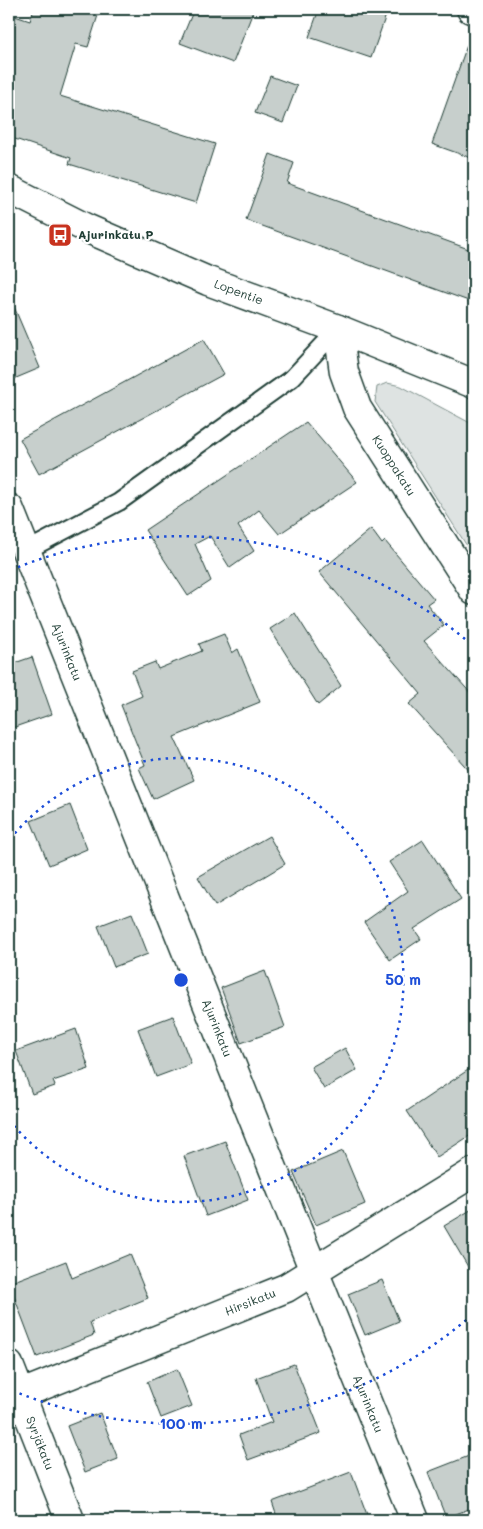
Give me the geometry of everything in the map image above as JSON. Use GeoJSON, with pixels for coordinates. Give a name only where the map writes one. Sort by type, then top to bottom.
{"type":"FeatureCollection","features":[{"type":"Feature","properties":{"kind":"street","name":"Lopentie"},"geometry":{"type":"LineString","coordinates":[[9,189],[86,228],[208,281],[338,329],[474,384]]}},
{"type":"Feature","properties":{"kind":"street","name":"Kuoppakatu"},"geometry":{"type":"LineString","coordinates":[[338,329],[344,372],[357,408],[474,591]]}},
{"type":"Feature","properties":{"kind":"street","name":"Ajurinkatu"},"geometry":{"type":"LineString","coordinates":[[9,508],[415,1520]]}},
{"type":"Feature","properties":{"kind":"street","name":"Hirsikatu"},"geometry":{"type":"LineString","coordinates":[[15,1397],[286,1288],[474,1172]]}},
{"type":"Feature","properties":{"kind":"street","name":"Syrjäkatu"},"geometry":{"type":"LineString","coordinates":[[9,1365],[15,1397],[70,1520]]}},
{"type":"Feature","properties":{"kind":"lane"},"geometry":{"type":"LineString","coordinates":[[26,552],[119,502],[292,378],[338,329]]}},
{"type":"Feature","properties":{"kind":"shaded area"},"geometry":{"type":"Polygon","coordinates":[[[387,383],[401,386],[474,425],[474,557],[375,402],[377,387],[387,383]]]}},
{"type":"Feature","properties":{"kind":"building"},"geometry":{"type":"Polygon","coordinates":[[[34,9],[100,9],[88,47],[76,44],[60,96],[215,144],[196,203],[69,164],[71,158],[9,137],[9,14],[30,21],[34,9]]]}},
{"type":"Feature","properties":{"kind":"building"},"geometry":{"type":"Polygon","coordinates":[[[194,9],[254,9],[233,63],[180,43],[194,9]]]}},
{"type":"Feature","properties":{"kind":"building"},"geometry":{"type":"Polygon","coordinates":[[[319,9],[367,9],[386,15],[371,58],[309,37],[319,9]]]}},
{"type":"Feature","properties":{"kind":"building"},"geometry":{"type":"Polygon","coordinates":[[[471,34],[474,35],[474,159],[432,144],[471,34]]]}},
{"type":"Feature","properties":{"kind":"building"},"geometry":{"type":"Polygon","coordinates":[[[270,76],[297,86],[283,123],[255,113],[270,76]]]}},
{"type":"Feature","properties":{"kind":"building"},"geometry":{"type":"Polygon","coordinates":[[[270,154],[294,163],[287,183],[474,251],[474,303],[246,220],[270,154]]]}},
{"type":"Feature","properties":{"kind":"building"},"geometry":{"type":"Polygon","coordinates":[[[9,295],[40,368],[9,381],[9,295]]]}},
{"type":"Feature","properties":{"kind":"building"},"geometry":{"type":"Polygon","coordinates":[[[204,339],[224,374],[39,474],[20,439],[204,339]]]}},
{"type":"Feature","properties":{"kind":"building"},"geometry":{"type":"Polygon","coordinates":[[[306,422],[357,482],[279,534],[259,510],[238,526],[254,551],[230,568],[210,536],[195,544],[211,581],[188,596],[145,530],[306,422]]]}},
{"type":"Feature","properties":{"kind":"building"},"geometry":{"type":"Polygon","coordinates":[[[371,529],[382,544],[385,541],[434,599],[427,604],[444,625],[424,641],[474,697],[474,776],[409,704],[421,694],[319,572],[371,529]]]}},
{"type":"Feature","properties":{"kind":"building"},"geometry":{"type":"Polygon","coordinates":[[[295,613],[341,686],[318,705],[270,629],[295,613]]]}},
{"type":"Feature","properties":{"kind":"building"},"geometry":{"type":"Polygon","coordinates":[[[224,634],[232,653],[238,649],[260,702],[174,737],[194,780],[153,799],[139,768],[145,765],[121,705],[142,696],[132,671],[155,662],[158,669],[202,651],[199,644],[224,634]]]}},
{"type":"Feature","properties":{"kind":"building"},"geometry":{"type":"Polygon","coordinates":[[[32,657],[52,714],[9,729],[9,665],[32,657]]]}},
{"type":"Feature","properties":{"kind":"building"},"geometry":{"type":"Polygon","coordinates":[[[70,805],[87,849],[49,865],[31,821],[70,805]]]}},
{"type":"Feature","properties":{"kind":"building"},"geometry":{"type":"Polygon","coordinates":[[[269,836],[285,864],[215,906],[198,877],[269,836]]]}},
{"type":"Feature","properties":{"kind":"building"},"geometry":{"type":"Polygon","coordinates":[[[423,840],[461,899],[414,929],[421,939],[390,960],[364,922],[408,891],[389,862],[423,840]]]}},
{"type":"Feature","properties":{"kind":"building"},"geometry":{"type":"Polygon","coordinates":[[[132,913],[148,954],[114,967],[98,926],[132,913]]]}},
{"type":"Feature","properties":{"kind":"building"},"geometry":{"type":"Polygon","coordinates":[[[265,971],[285,1027],[241,1043],[221,988],[265,971]]]}},
{"type":"Feature","properties":{"kind":"building"},"geometry":{"type":"Polygon","coordinates":[[[173,1016],[191,1064],[156,1077],[138,1029],[173,1016]]]}},
{"type":"Feature","properties":{"kind":"building"},"geometry":{"type":"Polygon","coordinates":[[[76,1029],[89,1069],[53,1081],[55,1086],[32,1094],[16,1051],[76,1029]]]}},
{"type":"Feature","properties":{"kind":"building"},"geometry":{"type":"Polygon","coordinates":[[[345,1048],[357,1070],[324,1089],[311,1067],[345,1048]]]}},
{"type":"Feature","properties":{"kind":"building"},"geometry":{"type":"Polygon","coordinates":[[[474,1066],[474,1133],[437,1157],[407,1111],[474,1066]]]}},
{"type":"Feature","properties":{"kind":"building"},"geometry":{"type":"Polygon","coordinates":[[[225,1141],[248,1200],[206,1216],[184,1156],[225,1141]]]}},
{"type":"Feature","properties":{"kind":"building"},"geometry":{"type":"Polygon","coordinates":[[[343,1151],[365,1204],[316,1225],[293,1172],[343,1151]]]}},
{"type":"Feature","properties":{"kind":"building"},"geometry":{"type":"Polygon","coordinates":[[[474,1208],[474,1277],[444,1226],[474,1208]]]}},
{"type":"Feature","properties":{"kind":"building"},"geometry":{"type":"Polygon","coordinates":[[[130,1254],[148,1298],[90,1322],[94,1335],[37,1357],[9,1283],[66,1261],[72,1278],[130,1254]]]}},
{"type":"Feature","properties":{"kind":"building"},"geometry":{"type":"Polygon","coordinates":[[[382,1280],[399,1321],[365,1335],[348,1294],[382,1280]]]}},
{"type":"Feature","properties":{"kind":"building"},"geometry":{"type":"Polygon","coordinates":[[[294,1364],[321,1433],[248,1460],[239,1435],[272,1422],[256,1378],[294,1364]]]}},
{"type":"Feature","properties":{"kind":"building"},"geometry":{"type":"Polygon","coordinates":[[[177,1369],[192,1406],[161,1418],[147,1382],[177,1369]]]}},
{"type":"Feature","properties":{"kind":"building"},"geometry":{"type":"Polygon","coordinates":[[[100,1413],[118,1459],[85,1472],[67,1426],[100,1413]]]}},
{"type":"Feature","properties":{"kind":"building"},"geometry":{"type":"Polygon","coordinates":[[[474,1454],[474,1507],[446,1518],[428,1472],[474,1454]]]}},
{"type":"Feature","properties":{"kind":"building"},"geometry":{"type":"Polygon","coordinates":[[[351,1472],[369,1520],[278,1520],[272,1502],[351,1472]]]}},
{"type":"Feature","properties":{"kind":"place","name":"Ajurinkatu P"},"geometry":{"type":"Point","coordinates":[60,235]}}]}
